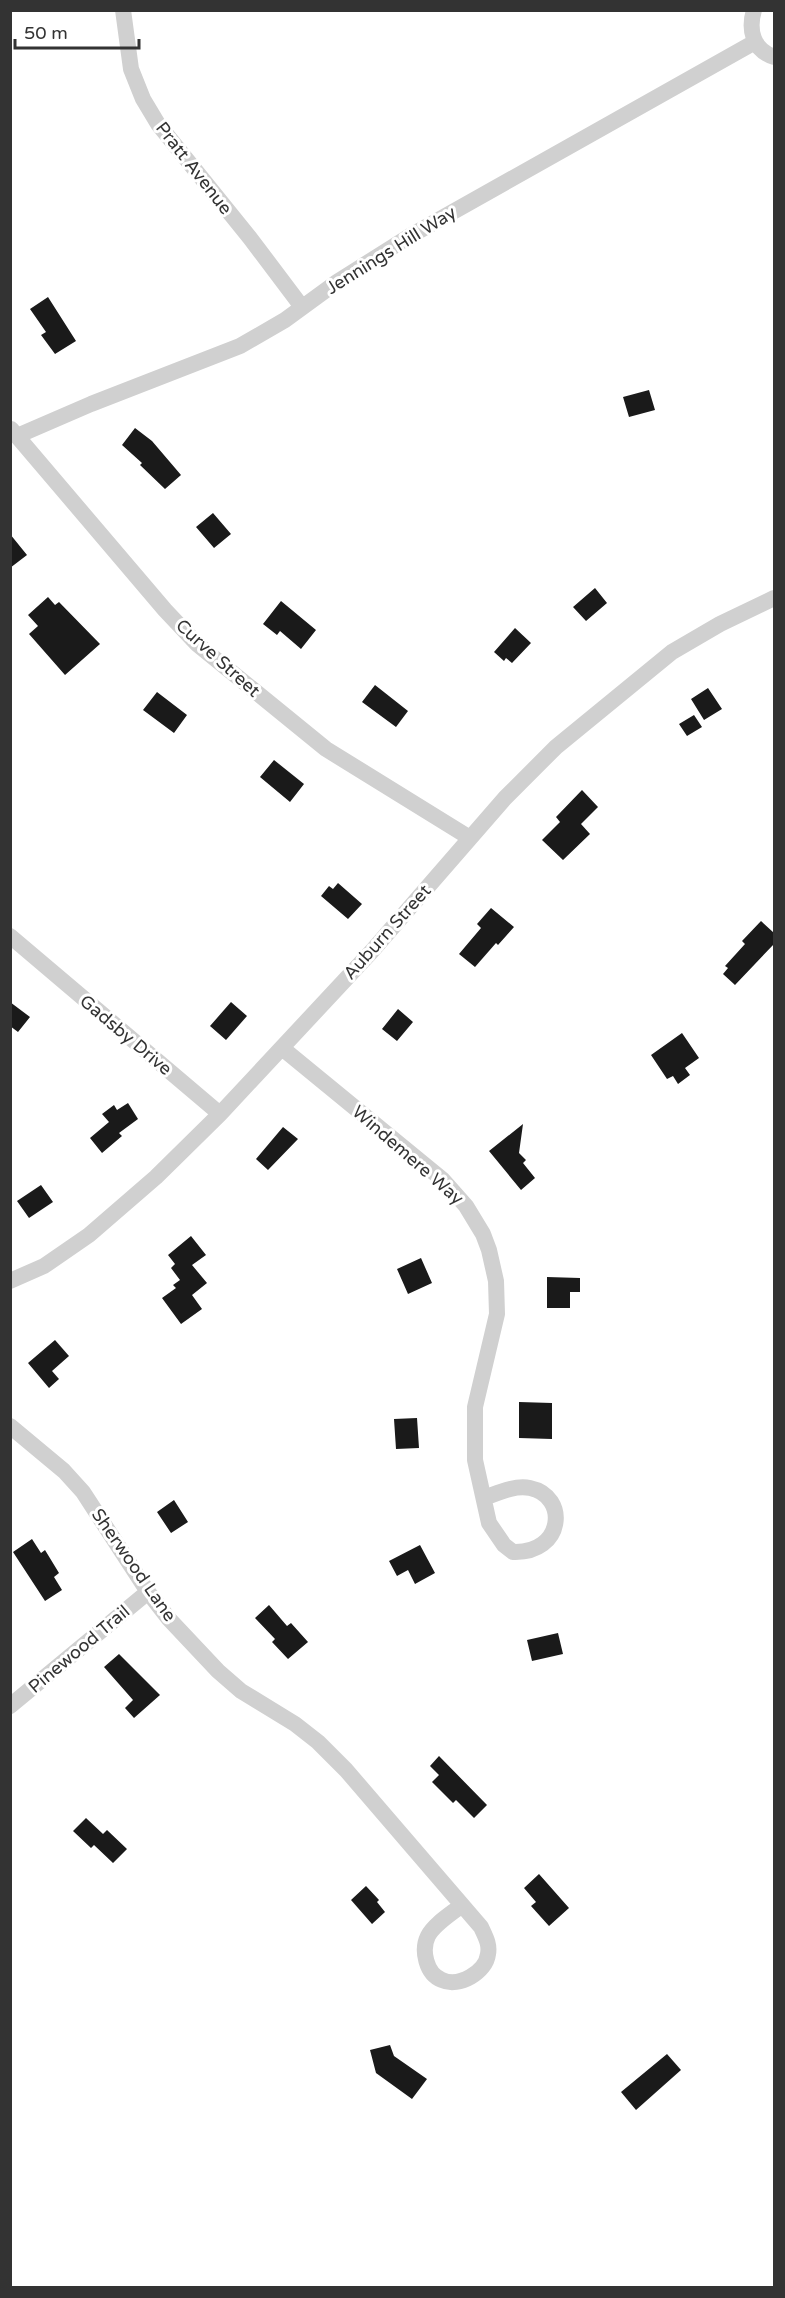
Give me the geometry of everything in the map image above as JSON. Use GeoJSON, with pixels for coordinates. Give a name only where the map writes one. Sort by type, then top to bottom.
{"type":"FeatureCollection","features":[{"type":"Feature","properties":{"kind":"street","name":"Pratt Avenue"},"geometry":{"type":"LineString","coordinates":[[123,10],[131,69],[142,99],[174,146],[250,238],[302,307]]}},
{"type":"Feature","properties":{"kind":"street"},"geometry":{"type":"LineString","coordinates":[[754,10],[751,31],[755,42],[761,50],[774,57]]}},
{"type":"Feature","properties":{"kind":"street","name":"Jennings Hill Way"},"geometry":{"type":"LineString","coordinates":[[14,432],[240,346],[267,331],[337,282],[410,236],[755,42]]}},
{"type":"Feature","properties":{"kind":"street","name":"Curve Street"},"geometry":{"type":"LineString","coordinates":[[14,432],[196,644],[326,749],[470,838]]}},
{"type":"Feature","properties":{"kind":"street","name":"Auburn Street"},"geometry":{"type":"LineString","coordinates":[[10,1281],[52,1262],[89,1235],[156,1177],[282,1048],[372,951],[505,798],[556,747],[651,667],[695,637],[774,598]]}},
{"type":"Feature","properties":{"kind":"street","name":"Gadsby Drive"},"geometry":{"type":"LineString","coordinates":[[10,936],[220,1114]]}},
{"type":"Feature","properties":{"kind":"street","name":"Windemere Way"},"geometry":{"type":"LineString","coordinates":[[282,1048],[442,1180],[466,1206],[483,1234],[494,1266],[498,1298],[495,1328],[475,1407],[476,1460],[489,1523],[504,1545],[513,1552],[522,1552],[540,1546],[546,1542],[555,1529],[556,1520],[550,1502],[545,1496],[531,1488],[511,1488],[484,1498]]}},
{"type":"Feature","properties":{"kind":"street","name":"Sherwood Lane"},"geometry":{"type":"LineString","coordinates":[[10,1426],[56,1463],[74,1481],[100,1516],[148,1592],[169,1619],[224,1676],[253,1700],[288,1719],[318,1742],[346,1770],[481,1927],[489,1952],[484,1965],[475,1974],[457,1981],[443,1981],[436,1977],[426,1962],[425,1944],[432,1931],[462,1905]]}},
{"type":"Feature","properties":{"kind":"street","name":"Pinewood Trail"},"geometry":{"type":"LineString","coordinates":[[10,1706],[148,1592]]}},
{"type":"Feature","properties":{"kind":"building"},"geometry":{"type":"Polygon","coordinates":[[[48,297],[76,341],[55,354],[41,335],[46,332],[30,309],[48,297]]]}},
{"type":"Feature","properties":{"kind":"building"},"geometry":{"type":"Polygon","coordinates":[[[649,390],[655,410],[629,417],[623,397],[649,390]]]}},
{"type":"Feature","properties":{"kind":"building"},"geometry":{"type":"Polygon","coordinates":[[[135,428],[152,441],[181,475],[165,489],[122,445],[135,428]]]}},
{"type":"Feature","properties":{"kind":"building"},"geometry":{"type":"Polygon","coordinates":[[[213,513],[231,534],[214,548],[196,527],[213,513]]]}},
{"type":"Feature","properties":{"kind":"building"},"geometry":{"type":"Polygon","coordinates":[[[10,534],[27,555],[10,568],[10,534]]]}},
{"type":"Feature","properties":{"kind":"building"},"geometry":{"type":"Polygon","coordinates":[[[595,588],[607,603],[586,621],[573,607],[595,588]]]}},
{"type":"Feature","properties":{"kind":"building"},"geometry":{"type":"Polygon","coordinates":[[[48,597],[55,605],[59,602],[100,644],[65,675],[29,634],[38,626],[28,615],[48,597]]]}},
{"type":"Feature","properties":{"kind":"building"},"geometry":{"type":"Polygon","coordinates":[[[281,601],[316,630],[301,649],[280,631],[277,635],[263,624],[281,601]]]}},
{"type":"Feature","properties":{"kind":"building"},"geometry":{"type":"Polygon","coordinates":[[[515,628],[531,643],[512,663],[506,658],[504,661],[494,652],[515,628]]]}},
{"type":"Feature","properties":{"kind":"building"},"geometry":{"type":"Polygon","coordinates":[[[375,685],[408,711],[396,727],[362,702],[375,685]]]}},
{"type":"Feature","properties":{"kind":"building"},"geometry":{"type":"Polygon","coordinates":[[[708,688],[722,709],[704,720],[691,699],[708,688]]]}},
{"type":"Feature","properties":{"kind":"building"},"geometry":{"type":"Polygon","coordinates":[[[157,692],[187,715],[174,733],[143,710],[157,692]]]}},
{"type":"Feature","properties":{"kind":"building"},"geometry":{"type":"Polygon","coordinates":[[[694,715],[702,727],[687,736],[679,724],[694,715]]]}},
{"type":"Feature","properties":{"kind":"building"},"geometry":{"type":"Polygon","coordinates":[[[274,760],[304,784],[290,802],[260,777],[274,760]]]}},
{"type":"Feature","properties":{"kind":"building"},"geometry":{"type":"Polygon","coordinates":[[[582,790],[598,807],[581,824],[590,834],[563,860],[542,840],[560,822],[556,817],[582,790]]]}},
{"type":"Feature","properties":{"kind":"building"},"geometry":{"type":"Polygon","coordinates":[[[338,883],[362,904],[348,919],[321,896],[329,886],[333,889],[338,883]]]}},
{"type":"Feature","properties":{"kind":"building"},"geometry":{"type":"Polygon","coordinates":[[[491,908],[514,927],[475,967],[459,954],[481,928],[477,924],[491,908]]]}},
{"type":"Feature","properties":{"kind":"building"},"geometry":{"type":"Polygon","coordinates":[[[761,921],[774,933],[774,944],[735,985],[723,974],[728,968],[725,966],[745,944],[742,941],[761,921]]]}},
{"type":"Feature","properties":{"kind":"building"},"geometry":{"type":"Polygon","coordinates":[[[10,1002],[30,1017],[18,1032],[10,1026],[10,1002]]]}},
{"type":"Feature","properties":{"kind":"building"},"geometry":{"type":"Polygon","coordinates":[[[231,1002],[247,1016],[226,1040],[210,1026],[231,1002]]]}},
{"type":"Feature","properties":{"kind":"building"},"geometry":{"type":"Polygon","coordinates":[[[398,1009],[413,1022],[397,1041],[382,1029],[398,1009]]]}},
{"type":"Feature","properties":{"kind":"building"},"geometry":{"type":"Polygon","coordinates":[[[682,1033],[699,1058],[685,1068],[690,1075],[678,1084],[673,1076],[667,1079],[651,1055],[682,1033]]]}},
{"type":"Feature","properties":{"kind":"building"},"geometry":{"type":"Polygon","coordinates":[[[128,1103],[138,1119],[119,1133],[122,1136],[102,1153],[90,1138],[109,1122],[102,1114],[114,1105],[117,1110],[128,1103]]]}},
{"type":"Feature","properties":{"kind":"building"},"geometry":{"type":"Polygon","coordinates":[[[523,1124],[519,1153],[526,1160],[523,1163],[535,1178],[521,1190],[489,1151],[523,1124]]]}},
{"type":"Feature","properties":{"kind":"building"},"geometry":{"type":"Polygon","coordinates":[[[283,1127],[298,1139],[268,1170],[256,1159],[283,1127]]]}},
{"type":"Feature","properties":{"kind":"building"},"geometry":{"type":"Polygon","coordinates":[[[41,1185],[53,1202],[29,1218],[17,1201],[41,1185]]]}},
{"type":"Feature","properties":{"kind":"building"},"geometry":{"type":"Polygon","coordinates":[[[191,1236],[206,1255],[192,1265],[207,1283],[192,1295],[202,1309],[181,1324],[162,1298],[176,1288],[173,1285],[180,1280],[171,1268],[175,1264],[168,1255],[191,1236]]]}},
{"type":"Feature","properties":{"kind":"building"},"geometry":{"type":"Polygon","coordinates":[[[421,1258],[432,1283],[408,1294],[397,1269],[421,1258]]]}},
{"type":"Feature","properties":{"kind":"building"},"geometry":{"type":"Polygon","coordinates":[[[547,1277],[580,1278],[580,1292],[570,1292],[570,1308],[547,1308],[547,1277]]]}},
{"type":"Feature","properties":{"kind":"building"},"geometry":{"type":"Polygon","coordinates":[[[55,1340],[69,1356],[52,1371],[59,1379],[49,1388],[28,1363],[55,1340]]]}},
{"type":"Feature","properties":{"kind":"building"},"geometry":{"type":"Polygon","coordinates":[[[519,1402],[552,1403],[552,1439],[519,1438],[519,1402]]]}},
{"type":"Feature","properties":{"kind":"building"},"geometry":{"type":"Polygon","coordinates":[[[417,1418],[419,1448],[396,1449],[394,1419],[417,1418]]]}},
{"type":"Feature","properties":{"kind":"building"},"geometry":{"type":"Polygon","coordinates":[[[174,1500],[188,1522],[171,1533],[157,1512],[174,1500]]]}},
{"type":"Feature","properties":{"kind":"building"},"geometry":{"type":"Polygon","coordinates":[[[32,1539],[41,1553],[45,1550],[59,1573],[54,1577],[62,1590],[45,1601],[13,1552],[32,1539]]]}},
{"type":"Feature","properties":{"kind":"building"},"geometry":{"type":"Polygon","coordinates":[[[420,1545],[435,1573],[415,1584],[408,1570],[397,1576],[389,1561],[420,1545]]]}},
{"type":"Feature","properties":{"kind":"building"},"geometry":{"type":"Polygon","coordinates":[[[269,1605],[287,1626],[291,1623],[308,1642],[288,1659],[272,1642],[275,1639],[255,1618],[269,1605]]]}},
{"type":"Feature","properties":{"kind":"building"},"geometry":{"type":"Polygon","coordinates":[[[558,1633],[563,1654],[532,1661],[527,1640],[558,1633]]]}},
{"type":"Feature","properties":{"kind":"building"},"geometry":{"type":"Polygon","coordinates":[[[119,1654],[160,1695],[134,1718],[125,1708],[133,1700],[104,1667],[119,1654]]]}},
{"type":"Feature","properties":{"kind":"building"},"geometry":{"type":"Polygon","coordinates":[[[439,1756],[487,1805],[474,1818],[456,1800],[453,1803],[432,1782],[439,1775],[430,1766],[439,1756]]]}},
{"type":"Feature","properties":{"kind":"building"},"geometry":{"type":"Polygon","coordinates":[[[86,1818],[103,1834],[107,1830],[127,1849],[113,1863],[94,1845],[91,1848],[73,1831],[86,1818]]]}},
{"type":"Feature","properties":{"kind":"building"},"geometry":{"type":"Polygon","coordinates":[[[539,1874],[569,1908],[549,1926],[531,1906],[536,1902],[524,1888],[539,1874]]]}},
{"type":"Feature","properties":{"kind":"building"},"geometry":{"type":"Polygon","coordinates":[[[366,1886],[379,1900],[377,1902],[385,1912],[372,1924],[351,1900],[366,1886]]]}},
{"type":"Feature","properties":{"kind":"building"},"geometry":{"type":"Polygon","coordinates":[[[390,2045],[394,2056],[427,2079],[412,2099],[376,2073],[370,2050],[390,2045]]]}},
{"type":"Feature","properties":{"kind":"building"},"geometry":{"type":"Polygon","coordinates":[[[667,2054],[681,2070],[636,2110],[621,2092],[667,2054]]]}}]}
